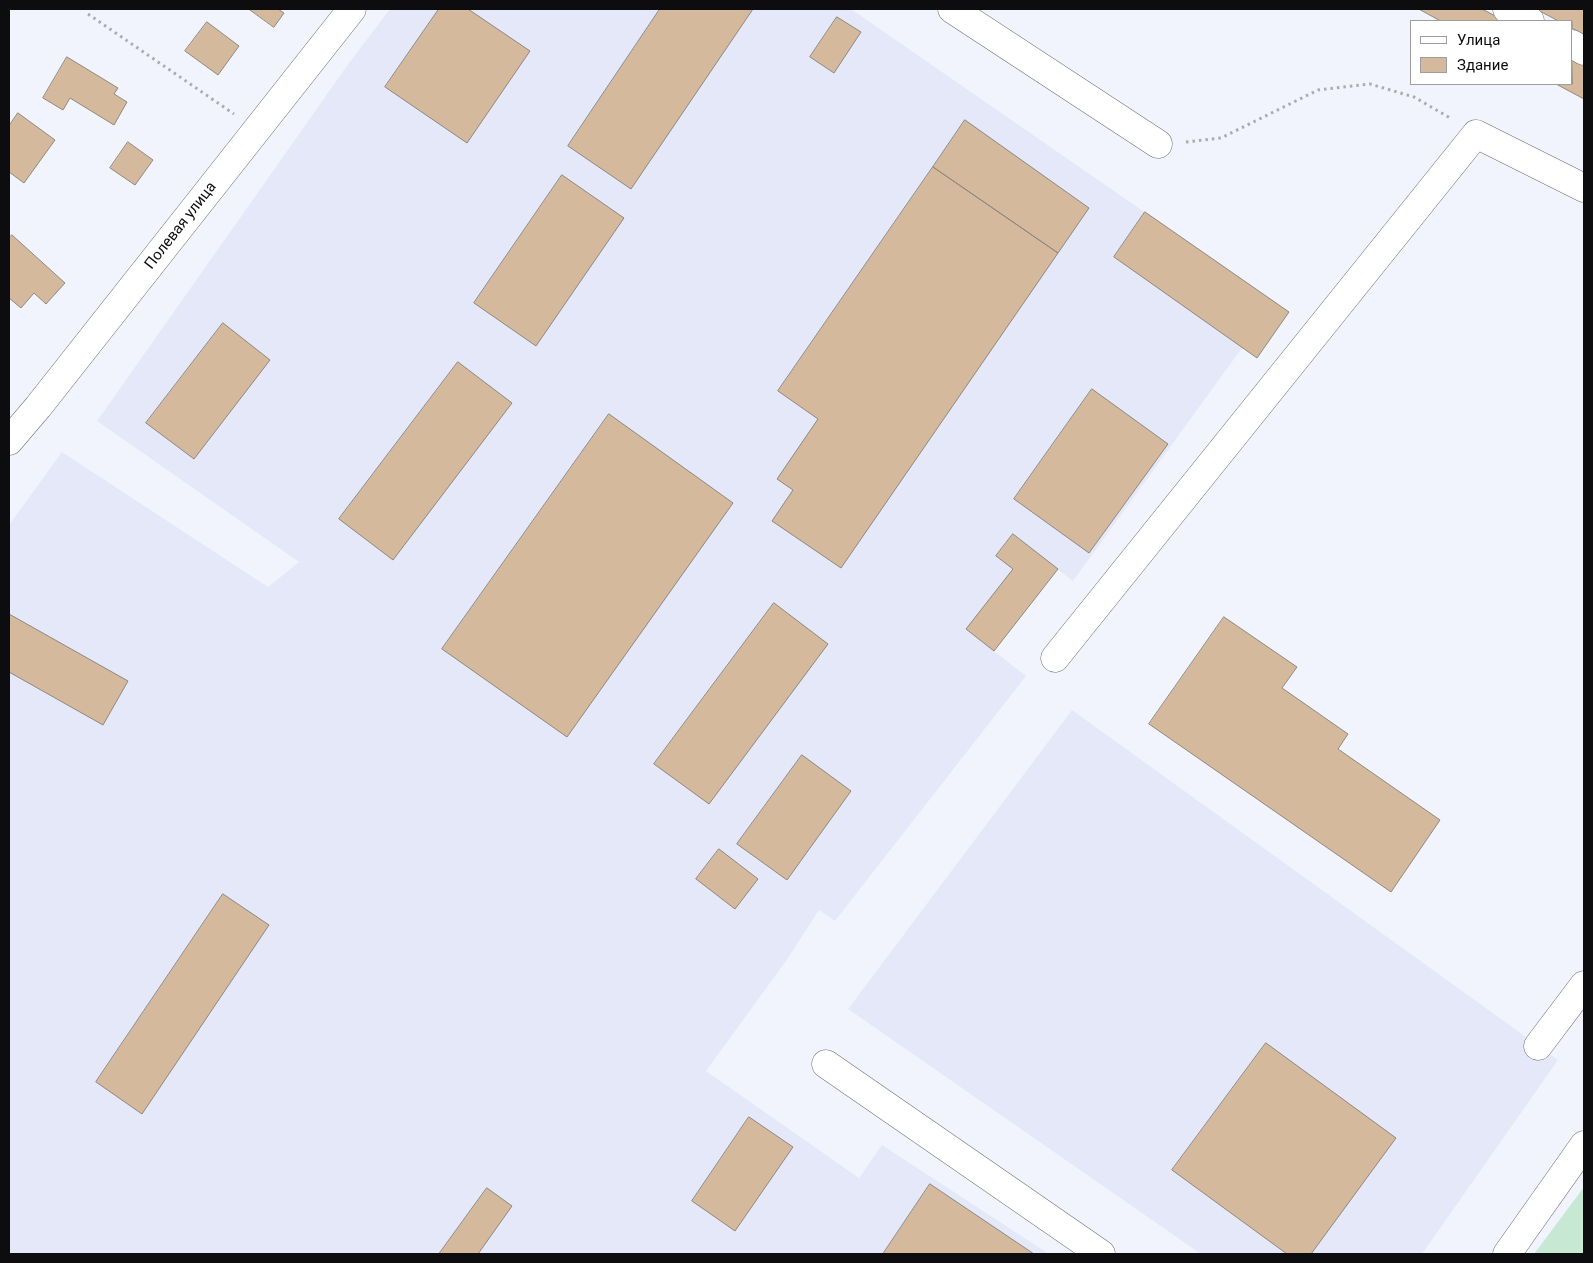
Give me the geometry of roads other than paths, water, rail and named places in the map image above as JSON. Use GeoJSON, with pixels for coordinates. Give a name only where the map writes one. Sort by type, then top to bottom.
{"type":"FeatureCollection","features":[{"type":"Feature","properties":{"kind":"street","name":"Полевая улица"},"geometry":{"type":"LineString","coordinates":[[9,441],[38,408],[352,9]]}},
{"type":"Feature","properties":{"kind":"street"},"geometry":{"type":"LineString","coordinates":[[952,9],[1158,144]]}},
{"type":"Feature","properties":{"kind":"street"},"geometry":{"type":"LineString","coordinates":[[1507,9],[1528,20]]}},
{"type":"Feature","properties":{"kind":"street"},"geometry":{"type":"LineString","coordinates":[[1573,45],[1584,51]]}},
{"type":"Feature","properties":{"kind":"street"},"geometry":{"type":"LineString","coordinates":[[1056,658],[1476,134],[1584,188]]}},
{"type":"Feature","properties":{"kind":"street"},"geometry":{"type":"LineString","coordinates":[[1538,1046],[1584,985]]}},
{"type":"Feature","properties":{"kind":"street"},"geometry":{"type":"LineString","coordinates":[[826,1064],[1101,1254]]}},
{"type":"Feature","properties":{"kind":"street"},"geometry":{"type":"LineString","coordinates":[[1507,1254],[1584,1145]]}}]}
